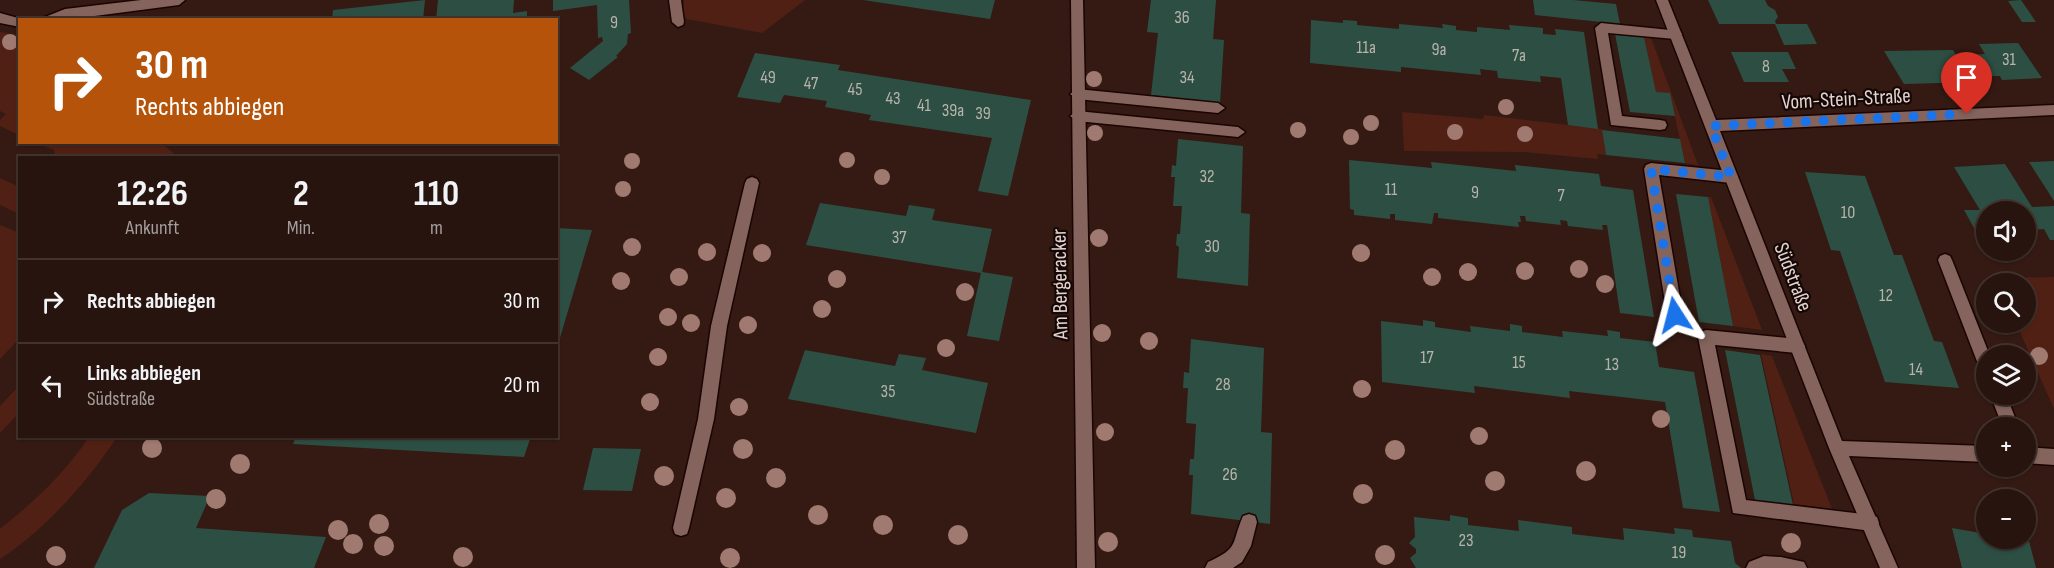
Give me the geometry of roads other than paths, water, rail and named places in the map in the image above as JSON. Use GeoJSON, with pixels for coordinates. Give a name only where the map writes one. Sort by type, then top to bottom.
{"type":"FeatureCollection","features":[{"type":"Feature","properties":{"kind":"street"},"geometry":{"type":"LineString","coordinates":[[55,18],[65,14],[179,0]]}},
{"type":"Feature","properties":{"kind":"street"},"geometry":{"type":"LineString","coordinates":[[675,0],[678,22]]}},
{"type":"Feature","properties":{"kind":"street","name":"Am Bergeracker"},"geometry":{"type":"LineString","coordinates":[[1077,0],[1077,116],[1086,568]]}},
{"type":"Feature","properties":{"kind":"street","name":"Südstraße"},"geometry":{"type":"LineString","coordinates":[[1662,0],[1836,448],[1889,568]]}},
{"type":"Feature","properties":{"kind":"street"},"geometry":{"type":"LineString","coordinates":[[0,18],[18,22]]}},
{"type":"Feature","properties":{"kind":"street"},"geometry":{"type":"LineString","coordinates":[[1660,125],[1616,121],[1601,28],[1675,34]]}},
{"type":"Feature","properties":{"kind":"street"},"geometry":{"type":"LineString","coordinates":[[1077,94],[1218,108]]}},
{"type":"Feature","properties":{"kind":"street","name":"Vom-Stein-Straße"},"geometry":{"type":"LineString","coordinates":[[1711,126],[2054,110]]}},
{"type":"Feature","properties":{"kind":"street"},"geometry":{"type":"LineString","coordinates":[[1077,116],[1238,132]]}},
{"type":"Feature","properties":{"kind":"street"},"geometry":{"type":"LineString","coordinates":[[1675,315],[1651,169],[1731,177]]}},
{"type":"Feature","properties":{"kind":"street"},"geometry":{"type":"LineString","coordinates":[[681,528],[706,419],[719,326],[752,183]]}},
{"type":"Feature","properties":{"kind":"street"},"geometry":{"type":"LineString","coordinates":[[1945,260],[1979,345]]}},
{"type":"Feature","properties":{"kind":"street"},"geometry":{"type":"LineString","coordinates":[[1797,346],[1706,337],[1739,507],[1871,523]]}},
{"type":"Feature","properties":{"kind":"street"},"geometry":{"type":"LineString","coordinates":[[1836,448],[1976,454]]}},
{"type":"Feature","properties":{"kind":"street"},"geometry":{"type":"LineString","coordinates":[[2036,456],[2054,457]]}},
{"type":"Feature","properties":{"kind":"street"},"geometry":{"type":"LineString","coordinates":[[1214,568],[1232,561],[1244,546],[1249,522]]}},
{"type":"Feature","properties":{"kind":"street"},"geometry":{"type":"LineString","coordinates":[[1755,568],[1761,564],[1768,564],[1798,568]]}}]}
